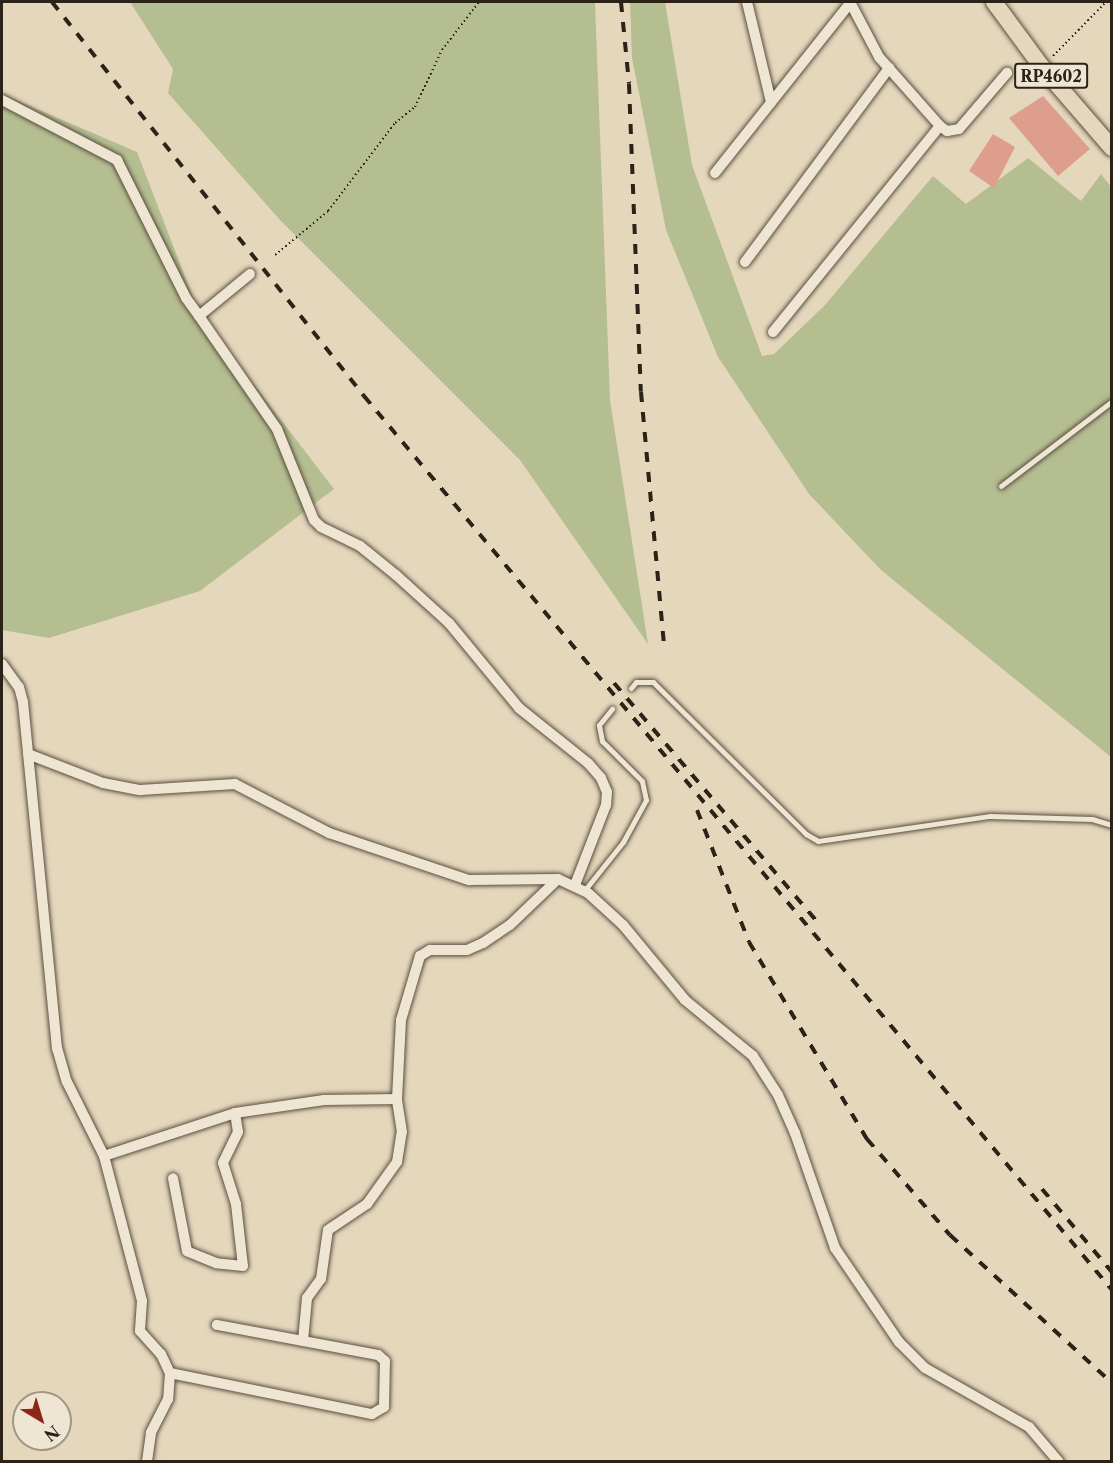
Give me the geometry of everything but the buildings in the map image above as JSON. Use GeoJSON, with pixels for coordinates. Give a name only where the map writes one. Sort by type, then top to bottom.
{"type":"FeatureCollection","features":[{"type":"Feature","properties":{"kind":"main road","name":"RP4602"},"geometry":{"type":"LineString","coordinates":[[994,2],[1042,67],[1112,148]]}},
{"type":"Feature","properties":{"kind":"street"},"geometry":{"type":"LineString","coordinates":[[747,2],[771,102]]}},
{"type":"Feature","properties":{"kind":"street"},"geometry":{"type":"LineString","coordinates":[[715,173],[850,2],[889,68],[947,131],[959,129],[1007,73]]}},
{"type":"Feature","properties":{"kind":"street"},"geometry":{"type":"LineString","coordinates":[[745,262],[889,68]]}},
{"type":"Feature","properties":{"kind":"street"},"geometry":{"type":"LineString","coordinates":[[2,100],[117,160],[186,298],[277,429],[314,519],[321,527],[360,546],[396,575],[449,623],[519,708],[588,763],[601,778],[607,792],[606,805],[580,888]]}},
{"type":"Feature","properties":{"kind":"street"},"geometry":{"type":"LineString","coordinates":[[773,332],[940,126]]}},
{"type":"Feature","properties":{"kind":"street"},"geometry":{"type":"LineString","coordinates":[[199,316],[250,274]]}},
{"type":"Feature","properties":{"kind":"street"},"geometry":{"type":"LineString","coordinates":[[2,664],[22,694],[57,1048],[67,1082],[104,1156],[142,1301],[140,1331],[166,1362],[170,1373],[168,1399],[150,1433],[147,1461]]}},
{"type":"Feature","properties":{"kind":"street"},"geometry":{"type":"LineString","coordinates":[[28,754],[103,783],[140,790],[235,784],[329,833],[469,880],[558,879],[580,888],[623,925],[685,1000],[753,1056],[778,1095],[795,1133],[835,1248],[899,1342],[925,1368],[1029,1427],[1059,1461]]}},
{"type":"Feature","properties":{"kind":"street"},"geometry":{"type":"LineString","coordinates":[[303,1341],[307,1298],[321,1279],[328,1230],[368,1204],[397,1162],[402,1132],[397,1099],[401,1020],[420,956],[429,950],[467,950],[483,944],[510,925],[558,879]]}},
{"type":"Feature","properties":{"kind":"street"},"geometry":{"type":"LineString","coordinates":[[104,1156],[235,1113],[324,1100],[397,1099]]}},
{"type":"Feature","properties":{"kind":"street"},"geometry":{"type":"LineString","coordinates":[[173,1178],[187,1251],[216,1263],[243,1266],[236,1204],[223,1163],[238,1132],[235,1113]]}},
{"type":"Feature","properties":{"kind":"street"},"geometry":{"type":"LineString","coordinates":[[170,1373],[372,1413],[384,1407],[383,1358],[217,1325]]}},
{"type":"Feature","properties":{"kind":"lane"},"geometry":{"type":"LineString","coordinates":[[1001,486],[1112,401]]}},
{"type":"Feature","properties":{"kind":"lane"},"geometry":{"type":"LineString","coordinates":[[631,688],[636,682],[653,682],[806,834],[818,841],[990,816],[1092,819],[1112,825]]}},
{"type":"Feature","properties":{"kind":"lane"},"geometry":{"type":"LineString","coordinates":[[580,888],[623,842],[646,800],[642,781],[602,741],[599,724],[612,709]]}},
{"type":"Feature","properties":{"kind":"path"},"geometry":{"type":"LineString","coordinates":[[274,255],[328,211],[395,123],[415,107],[442,50],[479,2]]}},
{"type":"Feature","properties":{"kind":"path"},"geometry":{"type":"LineString","coordinates":[[1042,67],[1106,2]]}},
{"type":"Feature","properties":{"kind":"green space"},"geometry":{"type":"Polygon","coordinates":[[[130,2],[595,2],[610,400],[648,644],[520,460],[280,220],[168,93],[173,69],[130,2]]]}},
{"type":"Feature","properties":{"kind":"green space"},"geometry":{"type":"Polygon","coordinates":[[[630,2],[665,2],[692,165],[762,356],[774,354],[825,305],[933,176],[966,204],[1028,158],[1081,201],[1101,174],[1111,187],[1111,757],[881,570],[809,494],[718,357],[666,230],[632,58],[630,2]]]}},
{"type":"Feature","properties":{"kind":"green space"},"geometry":{"type":"Polygon","coordinates":[[[2,94],[137,152],[199,313],[334,489],[200,591],[49,638],[2,630],[2,94]]]}},
{"type":"Feature","properties":{"kind":"railway"},"geometry":{"type":"LineString","coordinates":[[52,2],[364,396],[1112,1290]]}},
{"type":"Feature","properties":{"kind":"railway"},"geometry":{"type":"LineString","coordinates":[[621,2],[629,84],[641,392],[664,643]]}},
{"type":"Feature","properties":{"kind":"railway"},"geometry":{"type":"LineString","coordinates":[[614,683],[818,923]]}},
{"type":"Feature","properties":{"kind":"railway"},"geometry":{"type":"LineString","coordinates":[[697,810],[749,942],[867,1139],[950,1235],[1112,1383]]}},
{"type":"Feature","properties":{"kind":"railway"},"geometry":{"type":"LineString","coordinates":[[1042,1189],[1112,1272]]}}]}
